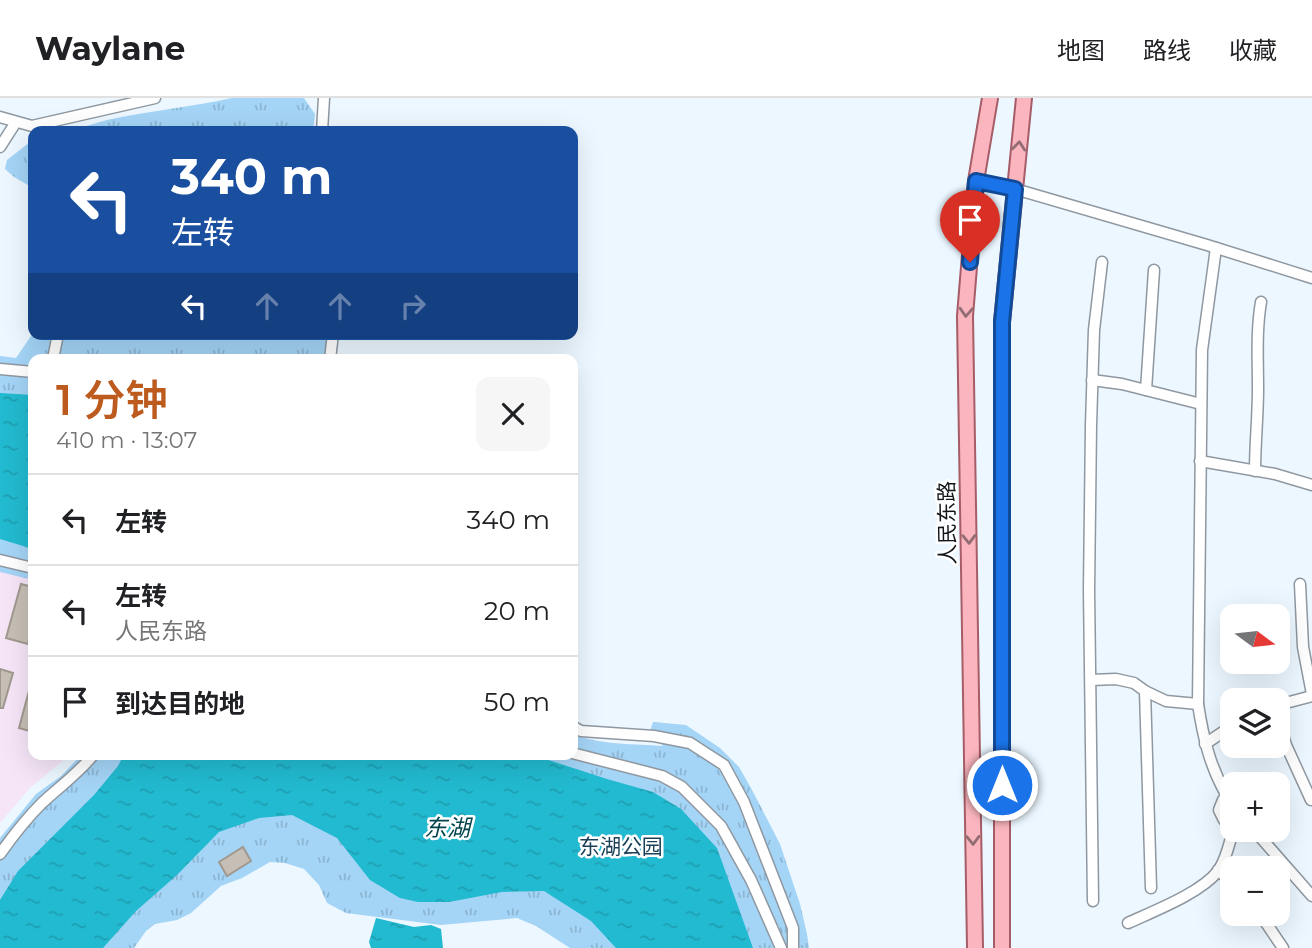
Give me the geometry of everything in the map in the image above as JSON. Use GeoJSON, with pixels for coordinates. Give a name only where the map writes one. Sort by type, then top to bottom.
{"type":"FeatureCollection","features":[{"type":"Feature","properties":{"kind":"main road","name":"人民东路"},"geometry":{"type":"LineString","coordinates":[[975,948],[965,316],[976,181],[989,98]]}},
{"type":"Feature","properties":{"kind":"main road"},"geometry":{"type":"LineString","coordinates":[[1002,948],[1002,322],[1021,99]]}},
{"type":"Feature","properties":{"kind":"street"},"geometry":{"type":"LineString","coordinates":[[0,117],[32,126],[155,98]]}},
{"type":"Feature","properties":{"kind":"street"},"geometry":{"type":"LineString","coordinates":[[322,126],[324,98]]}},
{"type":"Feature","properties":{"kind":"street"},"geometry":{"type":"LineString","coordinates":[[0,147],[16,122]]}},
{"type":"Feature","properties":{"kind":"street"},"geometry":{"type":"LineString","coordinates":[[976,181],[1015,189],[1312,278]]}},
{"type":"Feature","properties":{"kind":"street"},"geometry":{"type":"LineString","coordinates":[[1216,248],[1202,349],[1198,704],[1205,744],[1220,783]]}},
{"type":"Feature","properties":{"kind":"street"},"geometry":{"type":"LineString","coordinates":[[1093,901],[1089,590],[1092,380],[1094,330],[1102,262]]}},
{"type":"Feature","properties":{"kind":"street"},"geometry":{"type":"LineString","coordinates":[[1146,390],[1154,270]]}},
{"type":"Feature","properties":{"kind":"street"},"geometry":{"type":"LineString","coordinates":[[1255,471],[1257,326],[1261,302]]}},
{"type":"Feature","properties":{"kind":"street"},"geometry":{"type":"LineString","coordinates":[[0,369],[28,372]]}},
{"type":"Feature","properties":{"kind":"street"},"geometry":{"type":"LineString","coordinates":[[1092,380],[1122,384],[1201,404]]}},
{"type":"Feature","properties":{"kind":"street"},"geometry":{"type":"LineString","coordinates":[[1200,461],[1275,474],[1312,485]]}},
{"type":"Feature","properties":{"kind":"street"},"geometry":{"type":"LineString","coordinates":[[0,560],[28,567]]}},
{"type":"Feature","properties":{"kind":"street"},"geometry":{"type":"LineString","coordinates":[[1290,701],[1312,695],[1303,647],[1300,584]]}},
{"type":"Feature","properties":{"kind":"street"},"geometry":{"type":"LineString","coordinates":[[1091,680],[1134,683],[1166,701],[1198,704]]}},
{"type":"Feature","properties":{"kind":"street"},"geometry":{"type":"LineString","coordinates":[[1145,691],[1150,888]]}},
{"type":"Feature","properties":{"kind":"street"},"geometry":{"type":"LineString","coordinates":[[578,729],[654,736],[690,743],[724,765],[744,802],[793,928],[793,948]]}},
{"type":"Feature","properties":{"kind":"street"},"geometry":{"type":"LineString","coordinates":[[1205,744],[1220,734]]}},
{"type":"Feature","properties":{"kind":"street"},"geometry":{"type":"LineString","coordinates":[[1290,754],[1311,800]]}},
{"type":"Feature","properties":{"kind":"street"},"geometry":{"type":"LineString","coordinates":[[578,755],[662,776],[682,787],[721,826],[751,880],[781,948]]}},
{"type":"Feature","properties":{"kind":"street"},"geometry":{"type":"LineString","coordinates":[[0,854],[38,806],[81,770],[88,760]]}},
{"type":"Feature","properties":{"kind":"street"},"geometry":{"type":"LineString","coordinates":[[1128,923],[1199,887],[1218,870],[1231,842]]}},
{"type":"Feature","properties":{"kind":"street"},"geometry":{"type":"LineString","coordinates":[[1265,842],[1312,896]]}},
{"type":"Feature","properties":{"kind":"street"},"geometry":{"type":"LineString","coordinates":[[1268,926],[1283,948]]}},
{"type":"Feature","properties":{"kind":"shaded area"},"geometry":{"type":"Polygon","coordinates":[[[0,570],[28,576],[28,760],[64,760],[30,788],[0,823],[0,570]]]}},
{"type":"Feature","properties":{"kind":"green space"},"geometry":{"type":"Polygon","coordinates":[[[232,98],[304,98],[315,114],[314,126],[87,126],[107,120],[232,98]]]}},
{"type":"Feature","properties":{"kind":"green space"},"geometry":{"type":"Polygon","coordinates":[[[28,144],[28,185],[5,169],[7,160],[28,144]]]}},
{"type":"Feature","properties":{"kind":"green space"},"geometry":{"type":"Polygon","coordinates":[[[28,340],[328,340],[329,354],[28,354],[28,579],[0,572],[0,356],[16,358],[28,340]]]}},
{"type":"Feature","properties":{"kind":"green space","name":"东湖"},"geometry":{"type":"Polygon","coordinates":[[[653,722],[686,725],[720,748],[739,767],[780,844],[800,904],[809,948],[570,948],[536,926],[517,918],[441,925],[346,913],[327,903],[319,885],[304,869],[270,862],[221,886],[191,913],[177,920],[155,924],[146,931],[134,948],[0,948],[0,838],[36,794],[61,776],[76,760],[578,760],[578,736],[604,742],[663,746],[650,731],[653,722]]]}},
{"type":"Feature","properties":{"kind":"water"},"geometry":{"type":"Polygon","coordinates":[[[0,393],[28,395],[28,547],[0,539],[0,393]]]}},
{"type":"Feature","properties":{"kind":"water","name":"东湖"},"geometry":{"type":"Polygon","coordinates":[[[121,760],[548,760],[653,792],[681,809],[717,848],[753,948],[616,948],[591,921],[544,891],[502,892],[449,902],[418,902],[400,898],[370,880],[337,838],[292,815],[259,818],[219,832],[177,875],[136,911],[103,948],[0,948],[0,900],[18,871],[94,795],[121,760]]]}},
{"type":"Feature","properties":{"kind":"water"},"geometry":{"type":"Polygon","coordinates":[[[376,918],[414,927],[431,925],[441,929],[443,948],[371,948],[369,942],[376,918]]]}},
{"type":"Feature","properties":{"kind":"building"},"geometry":{"type":"Polygon","coordinates":[[[21,584],[28,586],[28,644],[6,638],[21,584]]]}},
{"type":"Feature","properties":{"kind":"building"},"geometry":{"type":"Polygon","coordinates":[[[0,669],[13,673],[3,708],[0,708],[0,669]]]}},
{"type":"Feature","properties":{"kind":"building"},"geometry":{"type":"Polygon","coordinates":[[[28,694],[28,731],[19,728],[28,694]]]}},
{"type":"Feature","properties":{"kind":"building"},"geometry":{"type":"Polygon","coordinates":[[[243,847],[251,861],[227,876],[219,862],[243,847]]]}},
{"type":"Feature","properties":{"kind":"route"},"geometry":{"type":"LineString","coordinates":[[970,262],[976,181],[1015,189],[1002,322],[1002,785]]}},
{"type":"Feature","properties":{"kind":"park label","name":"东湖公园"},"geometry":{"type":"Point","coordinates":[621,846]}}]}
